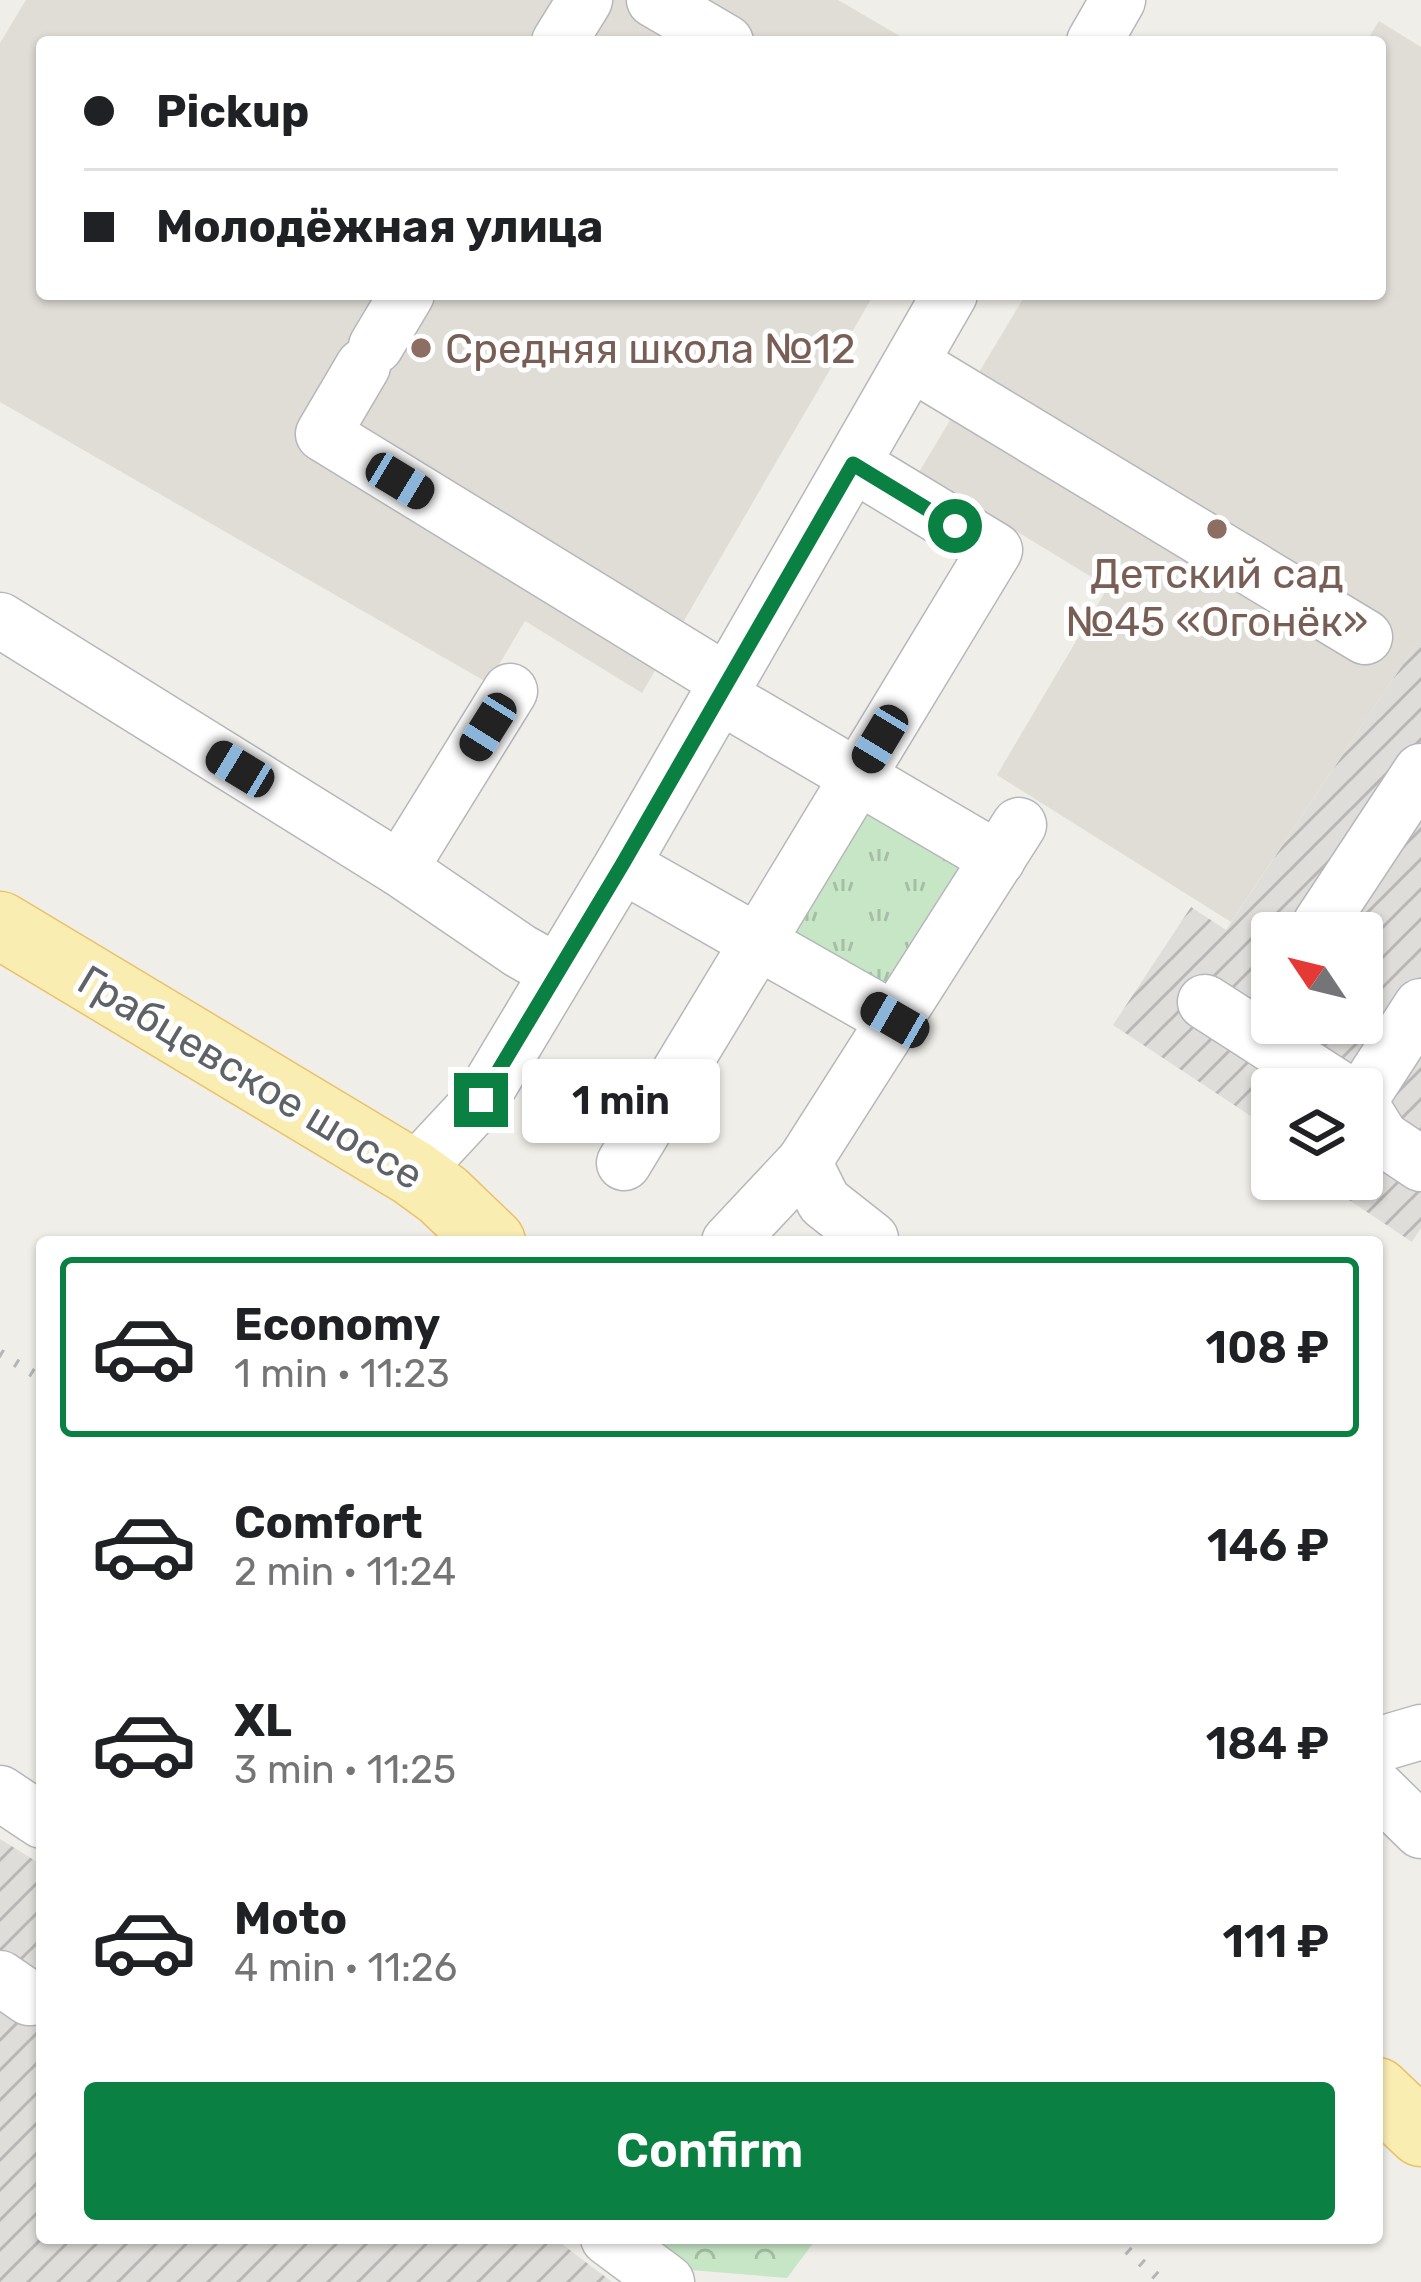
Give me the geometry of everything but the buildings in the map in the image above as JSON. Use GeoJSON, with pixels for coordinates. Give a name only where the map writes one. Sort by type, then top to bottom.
{"type":"FeatureCollection","features":[{"type":"Feature","properties":{"kind":"main road","name":"Грабцевское шоссе"},"geometry":{"type":"LineString","coordinates":[[0,925],[413,1173],[486,1236]]}},
{"type":"Feature","properties":{"kind":"main road"},"geometry":{"type":"LineString","coordinates":[[1383,2097],[1421,2133]]}},
{"type":"Feature","properties":{"kind":"street"},"geometry":{"type":"LineString","coordinates":[[564,36],[585,0]]}},
{"type":"Feature","properties":{"kind":"street"},"geometry":{"type":"LineString","coordinates":[[654,0],[716,36]]}},
{"type":"Feature","properties":{"kind":"street"},"geometry":{"type":"LineString","coordinates":[[403,300],[323,434],[857,777],[1009,842],[804,1162],[736,1236]]}},
{"type":"Feature","properties":{"kind":"street"},"geometry":{"type":"LineString","coordinates":[[413,1173],[481,1100],[622,865],[947,300]]}},
{"type":"Feature","properties":{"kind":"street"},"geometry":{"type":"LineString","coordinates":[[911,363],[1365,637]]}},
{"type":"Feature","properties":{"kind":"street"},"geometry":{"type":"LineString","coordinates":[[624,1163],[994,550],[853,464]]}},
{"type":"Feature","properties":{"kind":"street"},"geometry":{"type":"LineString","coordinates":[[0,620],[556,971]]}},
{"type":"Feature","properties":{"kind":"street"},"geometry":{"type":"LineString","coordinates":[[400,869],[510,692]]}},
{"type":"Feature","properties":{"kind":"street"},"geometry":{"type":"LineString","coordinates":[[1328,912],[1421,771]]}},
{"type":"Feature","properties":{"kind":"street"},"geometry":{"type":"LineString","coordinates":[[622,865],[895,1020]]}},
{"type":"Feature","properties":{"kind":"street"},"geometry":{"type":"LineString","coordinates":[[1205,1002],[1307,1068]]}},
{"type":"Feature","properties":{"kind":"street"},"geometry":{"type":"LineString","coordinates":[[1382,1068],[1421,1006]]}},
{"type":"Feature","properties":{"kind":"street"},"geometry":{"type":"LineString","coordinates":[[1383,1139],[1421,1164]]}},
{"type":"Feature","properties":{"kind":"street"},"geometry":{"type":"LineString","coordinates":[[804,1162],[824,1202],[867,1236]]}},
{"type":"Feature","properties":{"kind":"street"},"geometry":{"type":"LineString","coordinates":[[1383,1743],[1421,1732]]}},
{"type":"Feature","properties":{"kind":"street"},"geometry":{"type":"LineString","coordinates":[[0,1793],[36,1817]]}},
{"type":"Feature","properties":{"kind":"street"},"geometry":{"type":"LineString","coordinates":[[1383,1794],[1421,1831]]}},
{"type":"Feature","properties":{"kind":"street"},"geometry":{"type":"LineString","coordinates":[[0,1978],[29,1998],[36,1997]]}},
{"type":"Feature","properties":{"kind":"street"},"geometry":{"type":"LineString","coordinates":[[616,2244],[667,2282]]}},
{"type":"Feature","properties":{"kind":"shaded area","name":"Средняя школа №12"},"geometry":{"type":"Polygon","coordinates":[[[26,0],[838,0],[900,36],[36,36],[36,300],[871,300],[642,693],[525,621],[488,683],[0,402],[0,43],[26,0]]]}},
{"type":"Feature","properties":{"kind":"shaded area","name":"Детский сад №45 «Огонёк»"},"geometry":{"type":"Polygon","coordinates":[[[1379,21],[1421,47],[1421,637],[1231,922],[997,775],[1108,587],[919,472],[1022,300],[1386,300],[1386,36],[1370,36],[1379,21]]]}},
{"type":"Feature","properties":{"kind":"shaded area"},"geometry":{"type":"Polygon","coordinates":[[[1421,637],[1421,1228],[1412,1242],[1349,1200],[1383,1200],[1383,1068],[1251,1068],[1251,1116],[1113,1025],[1191,907],[1226,930],[1421,637]]]}},
{"type":"Feature","properties":{"kind":"shaded area"},"geometry":{"type":"Polygon","coordinates":[[[0,1839],[36,1861],[36,2244],[562,2244],[612,2282],[0,2282],[0,1839]]]}},
{"type":"Feature","properties":{"kind":"green space"},"geometry":{"type":"Polygon","coordinates":[[[864,798],[976,864],[891,997],[782,933],[864,798]]]}},
{"type":"Feature","properties":{"kind":"green space"},"geometry":{"type":"Polygon","coordinates":[[[656,2244],[812,2244],[787,2278],[690,2270],[656,2244]]]}},
{"type":"Feature","properties":{"kind":"railway"},"geometry":{"type":"LineString","coordinates":[[0,1353],[36,1375]]}},
{"type":"Feature","properties":{"kind":"railway"},"geometry":{"type":"LineString","coordinates":[[1121,2244],[1163,2282]]}},
{"type":"Feature","properties":{"kind":"place","name":"Средняя школа №12"},"geometry":{"type":"Point","coordinates":[421,348]}},
{"type":"Feature","properties":{"kind":"place","name":"Детский сад №45 «Огонёк»"},"geometry":{"type":"Point","coordinates":[1217,529]}},
{"type":"Feature","properties":{"kind":"route"},"geometry":{"type":"LineString","coordinates":[[481,1100],[853,464],[955,526]]}}]}
